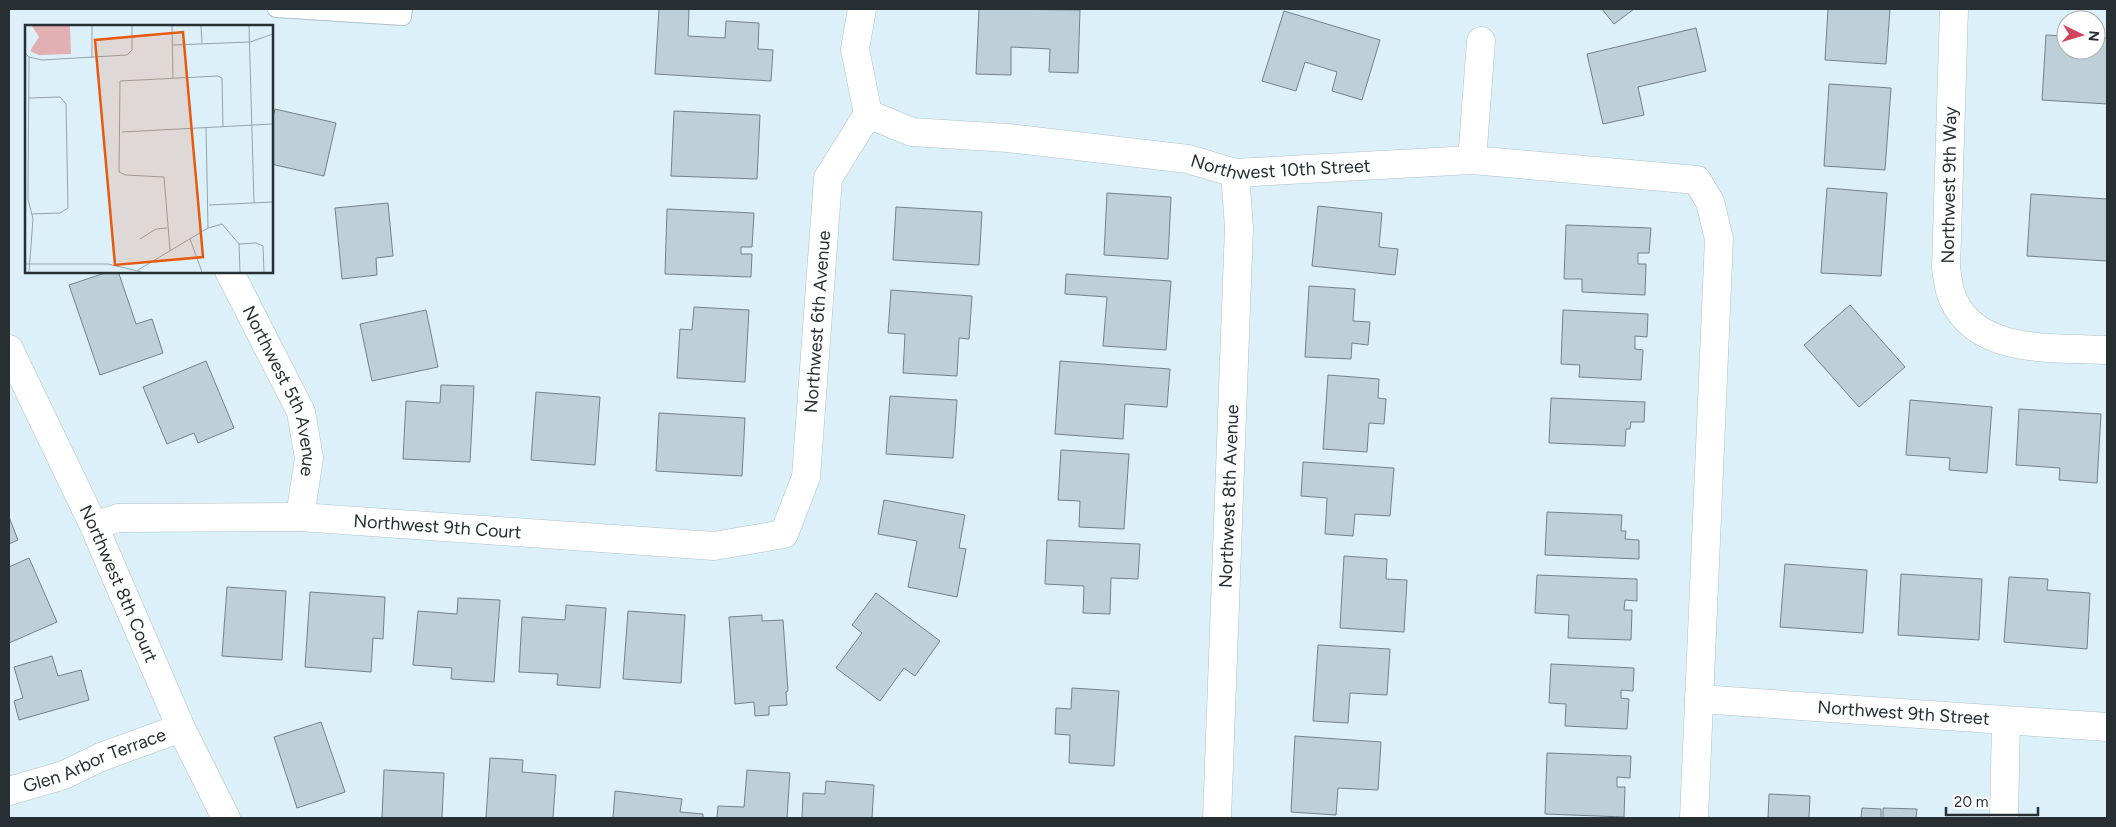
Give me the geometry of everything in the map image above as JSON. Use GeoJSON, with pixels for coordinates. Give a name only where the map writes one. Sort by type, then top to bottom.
{"type":"FeatureCollection","features":[{"type":"Feature","properties":{"kind":"street"},"geometry":{"type":"LineString","coordinates":[[862,9],[855,49],[868,114]]}},
{"type":"Feature","properties":{"kind":"street","name":"Northwest 9th Way"},"geometry":{"type":"LineString","coordinates":[[1954,9],[1946,268],[1950,291],[1960,312],[1977,329],[1998,340],[2019,344],[2107,350]]}},
{"type":"Feature","properties":{"kind":"street"},"geometry":{"type":"LineString","coordinates":[[1472,160],[1481,40]]}},
{"type":"Feature","properties":{"kind":"street","name":"Northwest 10th Street"},"geometry":{"type":"LineString","coordinates":[[868,114],[912,132],[1008,138],[1188,159],[1235,174],[1472,160],[1696,180],[1710,202],[1719,240],[1699,699]]}},
{"type":"Feature","properties":{"kind":"street","name":"Northwest 6th Avenue"},"geometry":{"type":"LineString","coordinates":[[781,535],[784,534],[806,477],[828,178],[868,114]]}},
{"type":"Feature","properties":{"kind":"street","name":"Northwest 8th Avenue"},"geometry":{"type":"LineString","coordinates":[[1217,818],[1239,237],[1235,174]]}},
{"type":"Feature","properties":{"kind":"street","name":"Northwest 5th Avenue"},"geometry":{"type":"LineString","coordinates":[[230,272],[302,412],[309,458],[300,517]]}},
{"type":"Feature","properties":{"kind":"street","name":"Northwest 8th Court"},"geometry":{"type":"LineString","coordinates":[[9,349],[94,526],[182,728],[226,818]]}},
{"type":"Feature","properties":{"kind":"street","name":"Northwest 9th Court"},"geometry":{"type":"LineString","coordinates":[[94,526],[118,518],[300,517],[714,546],[781,535]]}},
{"type":"Feature","properties":{"kind":"street"},"geometry":{"type":"LineString","coordinates":[[1694,818],[1699,699]]}},
{"type":"Feature","properties":{"kind":"street","name":"Northwest 9th Street"},"geometry":{"type":"LineString","coordinates":[[1699,699],[2107,727]]}},
{"type":"Feature","properties":{"kind":"street"},"geometry":{"type":"LineString","coordinates":[[2004,818],[2006,721]]}},
{"type":"Feature","properties":{"kind":"street","name":"Glen Arbor Terrace"},"geometry":{"type":"LineString","coordinates":[[9,791],[64,775],[101,757],[182,728]]}},
{"type":"Feature","properties":{"kind":"lane"},"geometry":{"type":"LineString","coordinates":[[276,9],[403,17],[404,9]]}},
{"type":"Feature","properties":{"kind":"building"},"geometry":{"type":"Polygon","coordinates":[[[659,9],[689,9],[688,36],[725,38],[726,21],[759,23],[758,49],[773,50],[771,81],[655,74],[659,9]]]}},
{"type":"Feature","properties":{"kind":"building"},"geometry":{"type":"Polygon","coordinates":[[[979,9],[1080,10],[1078,73],[1049,72],[1050,49],[1011,47],[1011,75],[976,74],[979,9]]]}},
{"type":"Feature","properties":{"kind":"building"},"geometry":{"type":"Polygon","coordinates":[[[1602,9],[1634,9],[1614,24],[1602,9]]]}},
{"type":"Feature","properties":{"kind":"building"},"geometry":{"type":"Polygon","coordinates":[[[1828,9],[1890,9],[1886,64],[1825,60],[1828,9]]]}},
{"type":"Feature","properties":{"kind":"building"},"geometry":{"type":"Polygon","coordinates":[[[1284,11],[1380,40],[1362,100],[1332,91],[1337,72],[1305,62],[1296,91],[1262,81],[1284,11]]]}},
{"type":"Feature","properties":{"kind":"building"},"geometry":{"type":"Polygon","coordinates":[[[1696,28],[1706,71],[1638,87],[1644,115],[1603,124],[1587,54],[1696,28]]]}},
{"type":"Feature","properties":{"kind":"building"},"geometry":{"type":"Polygon","coordinates":[[[2046,35],[2056,36],[2056,60],[2106,60],[2107,38],[2107,104],[2042,100],[2046,35]]]}},
{"type":"Feature","properties":{"kind":"building"},"geometry":{"type":"Polygon","coordinates":[[[1829,84],[1891,88],[1885,170],[1824,166],[1829,84]]]}},
{"type":"Feature","properties":{"kind":"building"},"geometry":{"type":"Polygon","coordinates":[[[275,109],[336,123],[324,176],[272,164],[272,121],[275,109]]]}},
{"type":"Feature","properties":{"kind":"building"},"geometry":{"type":"Polygon","coordinates":[[[674,111],[760,115],[757,179],[671,176],[674,111]]]}},
{"type":"Feature","properties":{"kind":"building"},"geometry":{"type":"Polygon","coordinates":[[[1827,188],[1887,193],[1881,276],[1821,273],[1827,188]]]}},
{"type":"Feature","properties":{"kind":"building"},"geometry":{"type":"Polygon","coordinates":[[[1107,193],[1171,197],[1168,259],[1104,255],[1107,193]]]}},
{"type":"Feature","properties":{"kind":"building"},"geometry":{"type":"Polygon","coordinates":[[[2031,194],[2107,199],[2107,261],[2027,256],[2031,194]]]}},
{"type":"Feature","properties":{"kind":"building"},"geometry":{"type":"Polygon","coordinates":[[[388,203],[393,256],[376,258],[377,275],[342,279],[335,208],[388,203]]]}},
{"type":"Feature","properties":{"kind":"building"},"geometry":{"type":"Polygon","coordinates":[[[1318,206],[1382,213],[1379,247],[1398,249],[1395,275],[1312,266],[1318,206]]]}},
{"type":"Feature","properties":{"kind":"building"},"geometry":{"type":"Polygon","coordinates":[[[896,207],[982,212],[979,265],[893,260],[896,207]]]}},
{"type":"Feature","properties":{"kind":"building"},"geometry":{"type":"Polygon","coordinates":[[[667,209],[754,213],[752,247],[741,247],[741,254],[752,254],[751,277],[665,274],[667,209]]]}},
{"type":"Feature","properties":{"kind":"building"},"geometry":{"type":"Polygon","coordinates":[[[1566,225],[1651,228],[1649,253],[1638,253],[1638,264],[1646,264],[1645,295],[1582,292],[1582,279],[1564,279],[1566,225]]]}},
{"type":"Feature","properties":{"kind":"building"},"geometry":{"type":"Polygon","coordinates":[[[108,272],[118,272],[136,324],[152,319],[163,353],[100,375],[69,285],[108,272]]]}},
{"type":"Feature","properties":{"kind":"building"},"geometry":{"type":"Polygon","coordinates":[[[1066,274],[1171,281],[1166,350],[1103,346],[1107,297],[1065,294],[1066,274]]]}},
{"type":"Feature","properties":{"kind":"building"},"geometry":{"type":"Polygon","coordinates":[[[1309,286],[1355,289],[1353,321],[1370,322],[1368,345],[1352,343],[1351,359],[1305,357],[1309,286]]]}},
{"type":"Feature","properties":{"kind":"building"},"geometry":{"type":"Polygon","coordinates":[[[891,290],[972,296],[969,339],[959,338],[957,376],[903,373],[905,334],[888,333],[891,290]]]}},
{"type":"Feature","properties":{"kind":"building"},"geometry":{"type":"Polygon","coordinates":[[[1850,305],[1905,367],[1859,407],[1804,345],[1850,305]]]}},
{"type":"Feature","properties":{"kind":"building"},"geometry":{"type":"Polygon","coordinates":[[[694,307],[749,310],[745,382],[677,378],[680,329],[692,330],[694,307]]]}},
{"type":"Feature","properties":{"kind":"building"},"geometry":{"type":"Polygon","coordinates":[[[426,310],[438,367],[372,381],[360,324],[426,310]]]}},
{"type":"Feature","properties":{"kind":"building"},"geometry":{"type":"Polygon","coordinates":[[[1563,310],[1648,314],[1647,337],[1635,336],[1635,349],[1643,350],[1641,380],[1579,377],[1580,365],[1561,364],[1563,310]]]}},
{"type":"Feature","properties":{"kind":"building"},"geometry":{"type":"Polygon","coordinates":[[[206,361],[234,428],[198,443],[194,433],[167,444],[143,387],[206,361]]]}},
{"type":"Feature","properties":{"kind":"building"},"geometry":{"type":"Polygon","coordinates":[[[1060,361],[1170,369],[1167,407],[1125,404],[1123,439],[1055,434],[1060,361]]]}},
{"type":"Feature","properties":{"kind":"building"},"geometry":{"type":"Polygon","coordinates":[[[1328,375],[1379,379],[1378,398],[1386,399],[1384,424],[1369,423],[1367,452],[1323,449],[1328,375]]]}},
{"type":"Feature","properties":{"kind":"building"},"geometry":{"type":"Polygon","coordinates":[[[441,385],[474,386],[470,462],[403,459],[406,401],[440,403],[441,385]]]}},
{"type":"Feature","properties":{"kind":"building"},"geometry":{"type":"Polygon","coordinates":[[[536,392],[600,397],[595,465],[531,460],[536,392]]]}},
{"type":"Feature","properties":{"kind":"building"},"geometry":{"type":"Polygon","coordinates":[[[890,396],[957,400],[953,458],[886,454],[890,396]]]}},
{"type":"Feature","properties":{"kind":"building"},"geometry":{"type":"Polygon","coordinates":[[[1551,398],[1645,402],[1644,422],[1631,422],[1630,429],[1626,429],[1625,446],[1549,443],[1551,398]]]}},
{"type":"Feature","properties":{"kind":"building"},"geometry":{"type":"Polygon","coordinates":[[[1910,400],[1992,407],[1987,473],[1949,470],[1950,458],[1906,455],[1910,400]]]}},
{"type":"Feature","properties":{"kind":"building"},"geometry":{"type":"Polygon","coordinates":[[[2019,409],[2101,414],[2097,483],[2059,480],[2060,468],[2016,465],[2019,409]]]}},
{"type":"Feature","properties":{"kind":"building"},"geometry":{"type":"Polygon","coordinates":[[[659,413],[745,418],[742,476],[656,471],[659,413]]]}},
{"type":"Feature","properties":{"kind":"building"},"geometry":{"type":"Polygon","coordinates":[[[1061,450],[1129,454],[1124,529],[1079,527],[1080,501],[1058,500],[1061,450]]]}},
{"type":"Feature","properties":{"kind":"building"},"geometry":{"type":"Polygon","coordinates":[[[1303,462],[1394,468],[1390,516],[1355,514],[1353,536],[1325,534],[1327,498],[1301,496],[1303,462]]]}},
{"type":"Feature","properties":{"kind":"building"},"geometry":{"type":"Polygon","coordinates":[[[884,500],[965,515],[959,548],[966,549],[957,597],[908,587],[917,541],[878,534],[884,500]]]}},
{"type":"Feature","properties":{"kind":"building"},"geometry":{"type":"Polygon","coordinates":[[[1547,512],[1622,515],[1621,531],[1626,531],[1625,539],[1639,540],[1639,559],[1545,555],[1547,512]]]}},
{"type":"Feature","properties":{"kind":"building"},"geometry":{"type":"Polygon","coordinates":[[[9,517],[18,540],[9,544],[9,517]]]}},
{"type":"Feature","properties":{"kind":"building"},"geometry":{"type":"Polygon","coordinates":[[[1047,540],[1140,544],[1138,579],[1111,578],[1110,614],[1083,613],[1084,586],[1045,584],[1047,540]]]}},
{"type":"Feature","properties":{"kind":"building"},"geometry":{"type":"Polygon","coordinates":[[[1344,556],[1387,559],[1386,579],[1407,580],[1404,632],[1340,628],[1344,556]]]}},
{"type":"Feature","properties":{"kind":"building"},"geometry":{"type":"Polygon","coordinates":[[[29,558],[57,622],[9,643],[9,567],[29,558]]]}},
{"type":"Feature","properties":{"kind":"building"},"geometry":{"type":"Polygon","coordinates":[[[1785,564],[1867,570],[1863,633],[1780,627],[1785,564]]]}},
{"type":"Feature","properties":{"kind":"building"},"geometry":{"type":"Polygon","coordinates":[[[1901,574],[1982,579],[1979,640],[1898,635],[1901,574]]]}},
{"type":"Feature","properties":{"kind":"building"},"geometry":{"type":"Polygon","coordinates":[[[1537,575],[1637,579],[1637,601],[1625,600],[1624,610],[1632,610],[1631,640],[1568,638],[1569,615],[1535,613],[1537,575]]]}},
{"type":"Feature","properties":{"kind":"building"},"geometry":{"type":"Polygon","coordinates":[[[2009,577],[2048,579],[2047,590],[2090,593],[2087,649],[2004,642],[2009,577]]]}},
{"type":"Feature","properties":{"kind":"building"},"geometry":{"type":"Polygon","coordinates":[[[227,587],[286,591],[282,660],[222,656],[227,587]]]}},
{"type":"Feature","properties":{"kind":"building"},"geometry":{"type":"Polygon","coordinates":[[[310,592],[385,597],[383,639],[373,638],[371,672],[305,667],[310,592]]]}},
{"type":"Feature","properties":{"kind":"building"},"geometry":{"type":"Polygon","coordinates":[[[876,593],[940,641],[915,676],[904,668],[880,701],[836,668],[862,633],[852,625],[876,593]]]}},
{"type":"Feature","properties":{"kind":"building"},"geometry":{"type":"Polygon","coordinates":[[[458,598],[500,600],[494,682],[451,679],[452,668],[413,665],[418,611],[457,614],[458,598]]]}},
{"type":"Feature","properties":{"kind":"building"},"geometry":{"type":"Polygon","coordinates":[[[566,605],[606,608],[600,688],[557,685],[558,674],[519,672],[522,617],[565,620],[566,605]]]}},
{"type":"Feature","properties":{"kind":"building"},"geometry":{"type":"Polygon","coordinates":[[[628,611],[685,615],[681,683],[623,679],[628,611]]]}},
{"type":"Feature","properties":{"kind":"building"},"geometry":{"type":"Polygon","coordinates":[[[762,615],[762,621],[783,620],[788,691],[786,692],[787,705],[769,706],[769,715],[755,716],[754,702],[735,704],[729,617],[762,615]]]}},
{"type":"Feature","properties":{"kind":"building"},"geometry":{"type":"Polygon","coordinates":[[[1318,645],[1390,649],[1387,695],[1350,693],[1348,723],[1313,721],[1318,645]]]}},
{"type":"Feature","properties":{"kind":"building"},"geometry":{"type":"Polygon","coordinates":[[[52,656],[58,676],[81,670],[89,700],[19,720],[14,701],[23,698],[14,667],[52,656]]]}},
{"type":"Feature","properties":{"kind":"building"},"geometry":{"type":"Polygon","coordinates":[[[1551,664],[1634,668],[1633,691],[1621,690],[1621,698],[1629,699],[1627,729],[1565,726],[1566,704],[1549,703],[1551,664]]]}},
{"type":"Feature","properties":{"kind":"building"},"geometry":{"type":"Polygon","coordinates":[[[1072,688],[1119,691],[1114,766],[1069,763],[1070,735],[1055,734],[1056,708],[1071,709],[1072,688]]]}},
{"type":"Feature","properties":{"kind":"building"},"geometry":{"type":"Polygon","coordinates":[[[321,722],[345,792],[297,808],[274,737],[321,722]]]}},
{"type":"Feature","properties":{"kind":"building"},"geometry":{"type":"Polygon","coordinates":[[[1295,736],[1381,742],[1378,790],[1338,788],[1336,815],[1291,812],[1295,736]]]}},
{"type":"Feature","properties":{"kind":"building"},"geometry":{"type":"Polygon","coordinates":[[[1547,753],[1631,756],[1630,778],[1617,777],[1617,787],[1625,787],[1624,817],[1545,814],[1547,753]]]}},
{"type":"Feature","properties":{"kind":"building"},"geometry":{"type":"Polygon","coordinates":[[[490,758],[523,760],[522,772],[556,775],[553,818],[486,818],[490,758]]]}},
{"type":"Feature","properties":{"kind":"building"},"geometry":{"type":"Polygon","coordinates":[[[384,770],[444,773],[442,818],[382,818],[384,770]]]}},
{"type":"Feature","properties":{"kind":"building"},"geometry":{"type":"Polygon","coordinates":[[[747,770],[790,773],[787,818],[717,818],[718,806],[744,807],[747,770]]]}},
{"type":"Feature","properties":{"kind":"building"},"geometry":{"type":"Polygon","coordinates":[[[826,781],[874,785],[872,818],[802,818],[803,793],[825,794],[826,781]]]}},
{"type":"Feature","properties":{"kind":"building"},"geometry":{"type":"Polygon","coordinates":[[[615,791],[682,799],[680,812],[703,814],[703,818],[613,818],[615,791]]]}},
{"type":"Feature","properties":{"kind":"building"},"geometry":{"type":"Polygon","coordinates":[[[1769,794],[1810,796],[1809,818],[1768,818],[1769,794]]]}},
{"type":"Feature","properties":{"kind":"building"},"geometry":{"type":"Polygon","coordinates":[[[1862,808],[1881,809],[1881,818],[1861,818],[1862,808]]]}},
{"type":"Feature","properties":{"kind":"building"},"geometry":{"type":"Polygon","coordinates":[[[1883,808],[1917,809],[1916,818],[1883,818],[1883,808]]]}}]}
